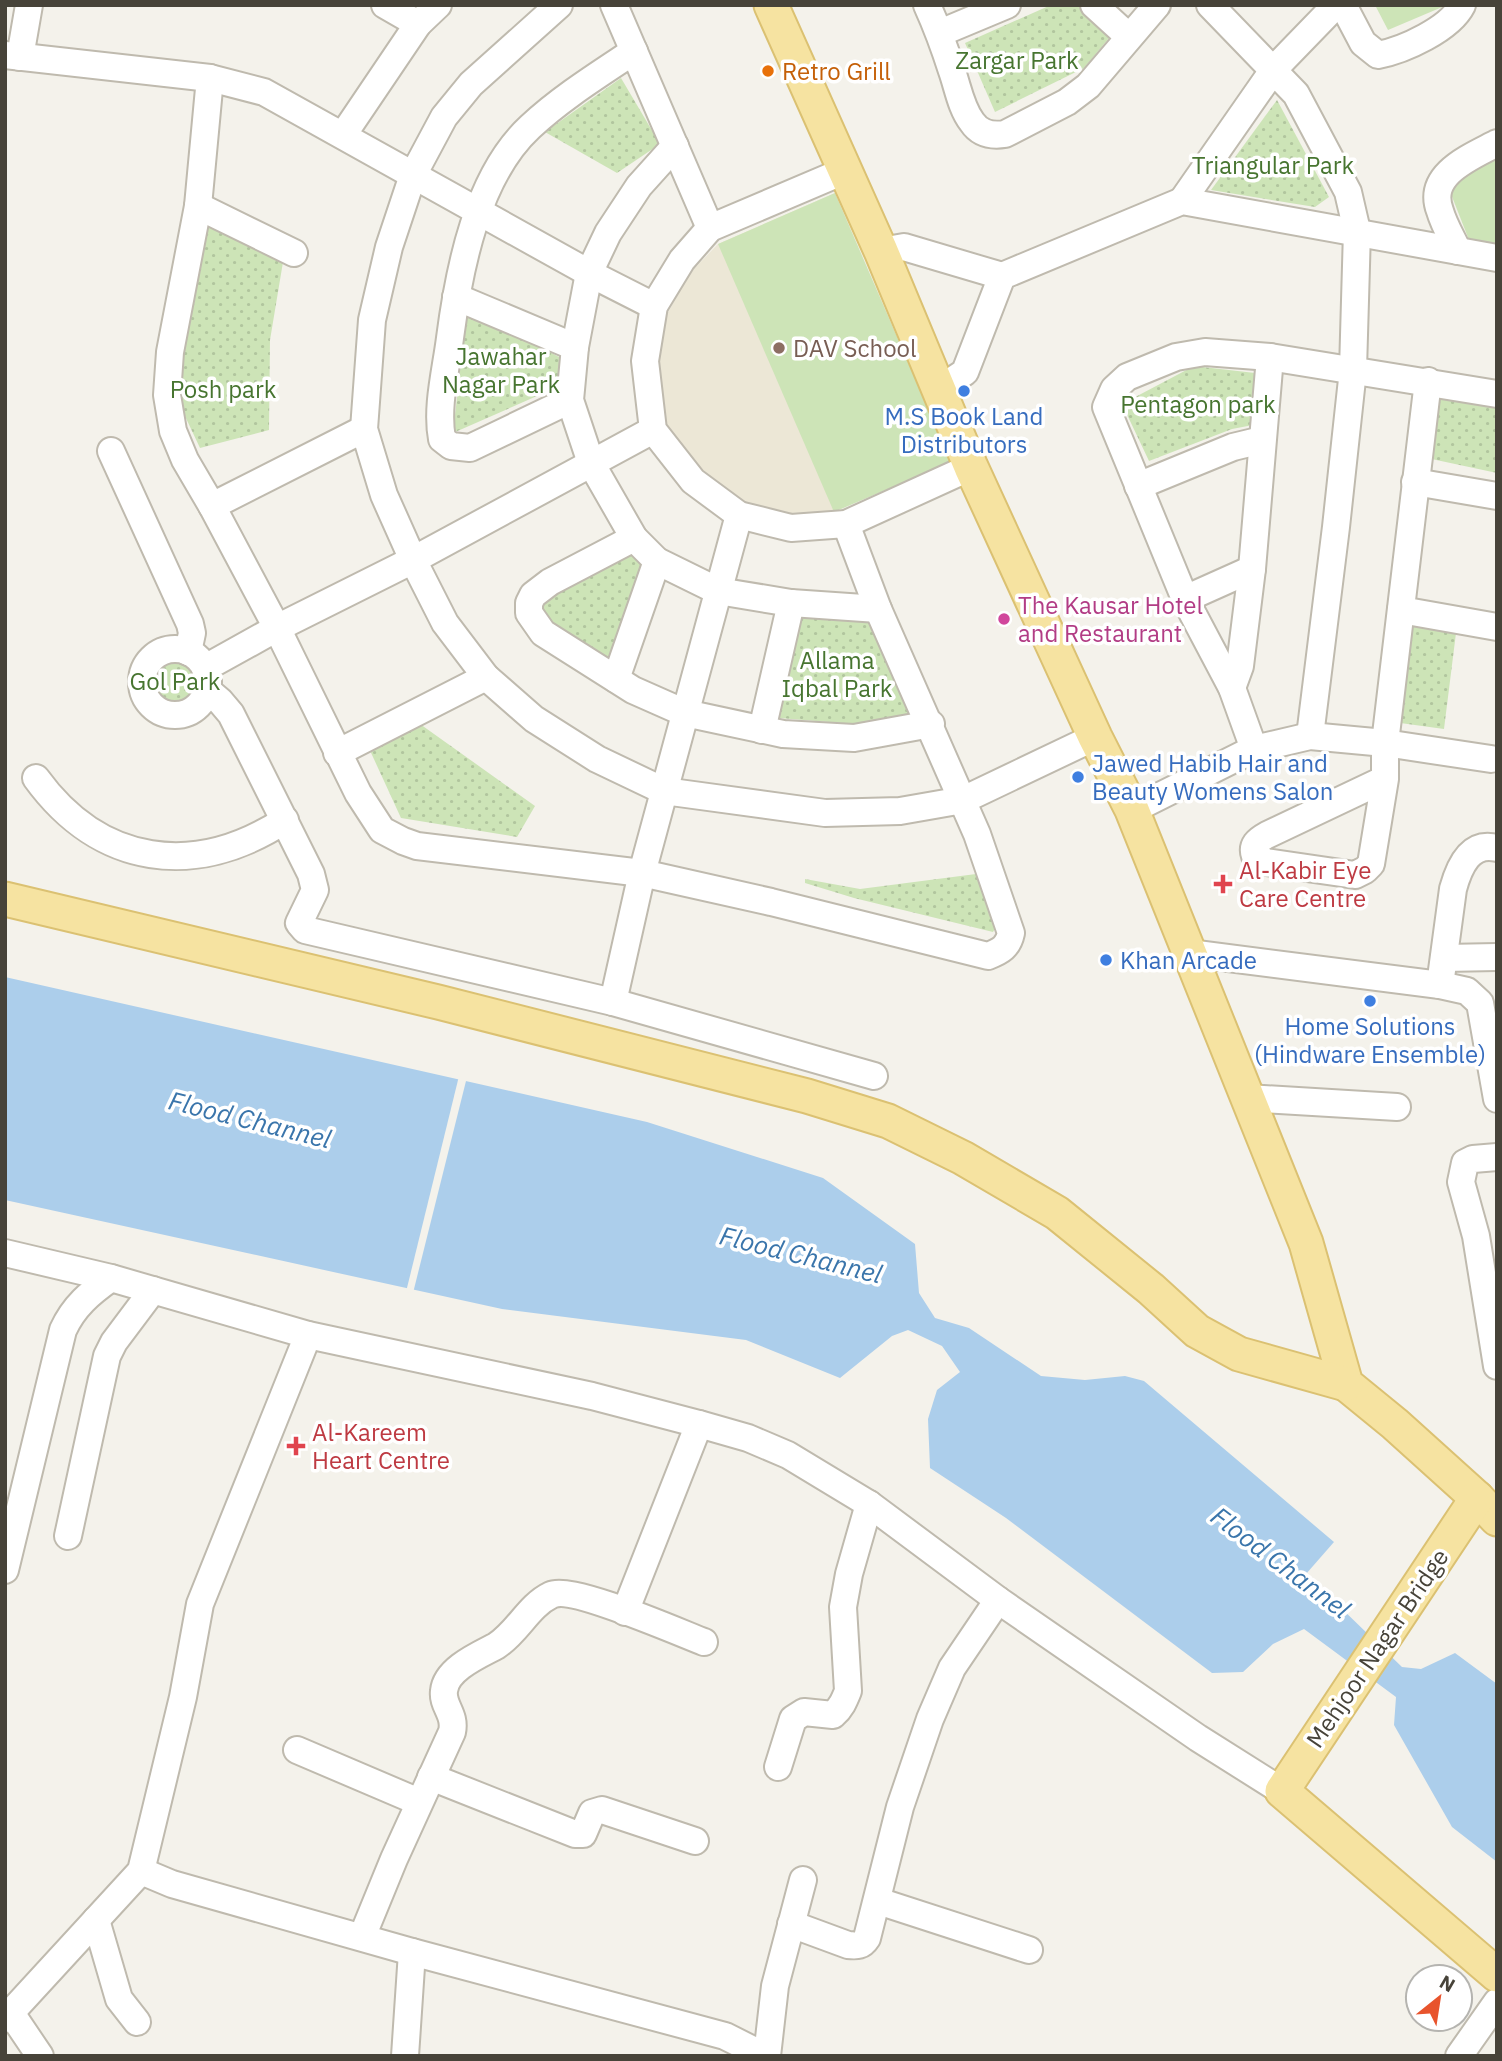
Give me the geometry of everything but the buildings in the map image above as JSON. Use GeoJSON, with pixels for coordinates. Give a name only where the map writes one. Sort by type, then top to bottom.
{"type":"FeatureCollection","features":[{"type":"Feature","properties":{"kind":"main road"},"geometry":{"type":"LineString","coordinates":[[771,5],[881,251],[971,467],[1095,737],[1132,810],[1306,1243],[1346,1384]]}},
{"type":"Feature","properties":{"kind":"main road"},"geometry":{"type":"LineString","coordinates":[[5,899],[480,1012],[807,1096],[888,1121],[963,1158],[1057,1213],[1151,1289],[1197,1331],[1240,1354],[1346,1384],[1395,1424],[1487,1509]]}},
{"type":"Feature","properties":{"kind":"main road","name":"Mehjoor Nagar Bridge"},"geometry":{"type":"LineString","coordinates":[[1289,1780],[1458,1526],[1487,1509]]}},
{"type":"Feature","properties":{"kind":"main road"},"geometry":{"type":"LineString","coordinates":[[1289,1780],[1497,1975]]}},
{"type":"Feature","properties":{"kind":"street"},"geometry":{"type":"LineString","coordinates":[[29,5],[13,56],[210,78],[264,92],[589,273],[654,306]]}},
{"type":"Feature","properties":{"kind":"street"},"geometry":{"type":"LineString","coordinates":[[385,5],[418,24]]}},
{"type":"Feature","properties":{"kind":"street"},"geometry":{"type":"LineString","coordinates":[[343,135],[418,24],[438,5]]}},
{"type":"Feature","properties":{"kind":"street"},"geometry":{"type":"LineString","coordinates":[[559,5],[454,102],[413,175],[389,247],[372,320],[365,429],[384,495],[445,623],[486,677],[534,719],[597,759],[664,791],[825,813],[900,811],[963,800],[1095,737]]}},
{"type":"Feature","properties":{"kind":"street"},"geometry":{"type":"LineString","coordinates":[[614,5],[710,228]]}},
{"type":"Feature","properties":{"kind":"street"},"geometry":{"type":"LineString","coordinates":[[927,5],[940,33],[964,108],[978,129],[995,135],[1005,134],[1067,102],[1088,86],[1157,5]]}},
{"type":"Feature","properties":{"kind":"street"},"geometry":{"type":"LineString","coordinates":[[940,33],[1007,5]]}},
{"type":"Feature","properties":{"kind":"street"},"geometry":{"type":"LineString","coordinates":[[1094,5],[1129,37]]}},
{"type":"Feature","properties":{"kind":"street"},"geometry":{"type":"LineString","coordinates":[[1210,5],[1296,94],[1348,192],[1357,232],[1353,370],[1310,736]]}},
{"type":"Feature","properties":{"kind":"street"},"geometry":{"type":"LineString","coordinates":[[881,251],[904,247],[1002,276],[1182,201],[1274,69],[1336,5]]}},
{"type":"Feature","properties":{"kind":"street"},"geometry":{"type":"LineString","coordinates":[[1343,5],[1363,43],[1378,55],[1399,50],[1450,22],[1462,5]]}},
{"type":"Feature","properties":{"kind":"street"},"geometry":{"type":"LineString","coordinates":[[570,400],[470,448],[455,447],[444,442],[440,428],[456,296],[477,209],[504,161],[528,128],[569,95],[634,51]]}},
{"type":"Feature","properties":{"kind":"street"},"geometry":{"type":"LineString","coordinates":[[210,78],[198,206],[170,352],[167,395],[173,431],[185,460],[277,628],[337,754],[382,830],[403,841],[440,850],[642,873],[988,956],[1005,946],[1011,933],[978,834],[931,723],[878,609],[846,524]]}},
{"type":"Feature","properties":{"kind":"street"},"geometry":{"type":"LineString","coordinates":[[1458,251],[1439,210],[1437,191],[1456,165],[1497,144]]}},
{"type":"Feature","properties":{"kind":"street"},"geometry":{"type":"LineString","coordinates":[[674,146],[639,186],[608,233],[589,273],[575,347],[570,400],[591,463],[634,538],[657,561],[718,590],[791,603],[878,609]]}},
{"type":"Feature","properties":{"kind":"street"},"geometry":{"type":"LineString","coordinates":[[844,171],[710,228],[682,260],[654,306],[645,361],[653,430],[693,481],[739,515],[791,528],[846,524],[971,467]]}},
{"type":"Feature","properties":{"kind":"street"},"geometry":{"type":"LineString","coordinates":[[1182,201],[1497,258]]}},
{"type":"Feature","properties":{"kind":"street"},"geometry":{"type":"LineString","coordinates":[[198,206],[294,253]]}},
{"type":"Feature","properties":{"kind":"street"},"geometry":{"type":"LineString","coordinates":[[938,390],[965,372],[1002,276]]}},
{"type":"Feature","properties":{"kind":"street"},"geometry":{"type":"LineString","coordinates":[[456,296],[575,347]]}},
{"type":"Feature","properties":{"kind":"street"},"geometry":{"type":"LineString","coordinates":[[1254,749],[1232,688],[1185,599],[1105,407],[1118,383],[1176,357],[1205,352],[1270,357],[1497,394]]}},
{"type":"Feature","properties":{"kind":"street"},"geometry":{"type":"LineString","coordinates":[[1232,688],[1240,666],[1252,569],[1270,357]]}},
{"type":"Feature","properties":{"kind":"street"},"geometry":{"type":"LineString","coordinates":[[1385,779],[1267,835],[1256,842],[1253,848],[1255,856],[1266,862],[1356,875],[1371,864],[1385,779],[1385,743],[1428,381]]}},
{"type":"Feature","properties":{"kind":"street"},"geometry":{"type":"LineString","coordinates":[[212,506],[365,429]]}},
{"type":"Feature","properties":{"kind":"street"},"geometry":{"type":"LineString","coordinates":[[200,670],[413,560],[653,430]]}},
{"type":"Feature","properties":{"kind":"street"},"geometry":{"type":"LineString","coordinates":[[1138,486],[1233,447],[1262,440]]}},
{"type":"Feature","properties":{"kind":"street"},"geometry":{"type":"LineString","coordinates":[[111,451],[190,624],[200,670],[231,715],[315,883],[313,896],[299,923],[305,930],[613,1002],[874,1076]]}},
{"type":"Feature","properties":{"kind":"street"},"geometry":{"type":"LineString","coordinates":[[1415,482],[1497,496]]}},
{"type":"Feature","properties":{"kind":"street"},"geometry":{"type":"LineString","coordinates":[[613,1002],[642,873],[739,515]]}},
{"type":"Feature","properties":{"kind":"street"},"geometry":{"type":"LineString","coordinates":[[634,538],[550,582],[533,596],[529,603],[529,613],[543,633],[633,690],[685,713],[783,734],[854,738],[931,723]]}},
{"type":"Feature","properties":{"kind":"street"},"geometry":{"type":"LineString","coordinates":[[616,679],[657,561]]}},
{"type":"Feature","properties":{"kind":"street"},"geometry":{"type":"LineString","coordinates":[[1185,599],[1252,569]]}},
{"type":"Feature","properties":{"kind":"street"},"geometry":{"type":"LineString","coordinates":[[762,730],[791,603]]}},
{"type":"Feature","properties":{"kind":"street"},"geometry":{"type":"LineString","coordinates":[[1401,610],[1497,627]]}},
{"type":"Feature","properties":{"kind":"street"},"geometry":{"type":"LineString","coordinates":[[337,754],[486,677]]}},
{"type":"Feature","properties":{"kind":"street"},"geometry":{"type":"LineString","coordinates":[[1132,810],[1254,749],[1310,736],[1385,743],[1491,759]]}},
{"type":"Feature","properties":{"kind":"street"},"geometry":{"type":"LineString","coordinates":[[36,778],[49,796],[82,826],[121,846],[161,856],[202,855],[222,851],[260,836],[285,820]]}},
{"type":"Feature","properties":{"kind":"street"},"geometry":{"type":"LineString","coordinates":[[1440,985],[1457,874],[1471,852],[1479,848],[1497,848]]}},
{"type":"Feature","properties":{"kind":"street"},"geometry":{"type":"LineString","coordinates":[[1189,953],[1440,985],[1467,991],[1480,1003],[1497,1099]]}},
{"type":"Feature","properties":{"kind":"street"},"geometry":{"type":"LineString","coordinates":[[1444,958],[1497,957]]}},
{"type":"Feature","properties":{"kind":"street"},"geometry":{"type":"LineString","coordinates":[[1247,1098],[1397,1107]]}},
{"type":"Feature","properties":{"kind":"street"},"geometry":{"type":"LineString","coordinates":[[1497,1157],[1473,1159],[1465,1163],[1461,1182],[1475,1236],[1497,1366]]}},
{"type":"Feature","properties":{"kind":"street"},"geometry":{"type":"LineString","coordinates":[[5,1253],[111,1278],[308,1335],[592,1396],[748,1438],[788,1455],[869,1504],[998,1600],[1198,1738],[1289,1780]]}},
{"type":"Feature","properties":{"kind":"street"},"geometry":{"type":"LineString","coordinates":[[5,1570],[63,1330],[71,1313],[80,1303],[111,1278]]}},
{"type":"Feature","properties":{"kind":"street"},"geometry":{"type":"LineString","coordinates":[[68,1536],[107,1356],[114,1342],[153,1290]]}},
{"type":"Feature","properties":{"kind":"street"},"geometry":{"type":"LineString","coordinates":[[40,2056],[8,2016],[141,1871],[180,1709],[200,1604],[308,1335]]}},
{"type":"Feature","properties":{"kind":"street"},"geometry":{"type":"LineString","coordinates":[[625,1612],[699,1423]]}},
{"type":"Feature","properties":{"kind":"street"},"geometry":{"type":"LineString","coordinates":[[778,1767],[793,1719],[804,1712],[833,1715],[842,1706],[848,1691],[843,1607],[849,1574],[869,1504]]}},
{"type":"Feature","properties":{"kind":"street"},"geometry":{"type":"LineString","coordinates":[[362,1937],[452,1732],[454,1720],[445,1700],[444,1690],[448,1680],[458,1670],[503,1641],[535,1606],[557,1592],[625,1612],[704,1642]]}},
{"type":"Feature","properties":{"kind":"street"},"geometry":{"type":"LineString","coordinates":[[791,1924],[848,1945],[857,1946],[864,1943],[871,1932],[900,1807],[930,1719],[952,1668],[998,1600]]}},
{"type":"Feature","properties":{"kind":"street"},"geometry":{"type":"LineString","coordinates":[[297,1750],[419,1802]]}},
{"type":"Feature","properties":{"kind":"street"},"geometry":{"type":"LineString","coordinates":[[431,1777],[575,1834],[583,1834],[592,1813],[602,1810],[695,1841]]}},
{"type":"Feature","properties":{"kind":"street"},"geometry":{"type":"LineString","coordinates":[[141,1871],[173,1884],[412,1952],[725,2036],[766,2056],[775,1986],[803,1881]]}},
{"type":"Feature","properties":{"kind":"street"},"geometry":{"type":"LineString","coordinates":[[878,1901],[1029,1950]]}},
{"type":"Feature","properties":{"kind":"street"},"geometry":{"type":"LineString","coordinates":[[96,1920],[120,1999],[137,2022]]}},
{"type":"Feature","properties":{"kind":"street"},"geometry":{"type":"LineString","coordinates":[[405,2056],[412,1952]]}},
{"type":"Feature","properties":{"kind":"street"},"geometry":{"type":"LineString","coordinates":[[1459,2056],[1497,2002]]}},
{"type":"Feature","properties":{"kind":"shaded area","name":"DAV School"},"geometry":{"type":"Polygon","coordinates":[[[835,193],[834,512],[795,515],[740,505],[696,471],[661,421],[652,374],[662,323],[690,273],[718,244],[835,193]]]}},
{"type":"Feature","properties":{"kind":"green space","name":"Zargar Park"},"geometry":{"type":"Polygon","coordinates":[[[1051,5],[1082,5],[1115,31],[1084,68],[995,112],[965,43],[1051,5]]]}},
{"type":"Feature","properties":{"kind":"green space"},"geometry":{"type":"Polygon","coordinates":[[[1375,5],[1447,5],[1388,30],[1375,5]]]}},
{"type":"Feature","properties":{"kind":"green space"},"geometry":{"type":"Polygon","coordinates":[[[621,78],[660,144],[617,173],[545,132],[621,78]]]}},
{"type":"Feature","properties":{"kind":"green space","name":"Triangular Park"},"geometry":{"type":"Polygon","coordinates":[[[1277,100],[1329,197],[1315,207],[1211,190],[1277,100]]]}},
{"type":"Feature","properties":{"kind":"green space"},"geometry":{"type":"Polygon","coordinates":[[[1497,150],[1497,244],[1469,240],[1449,189],[1497,150]]]}},
{"type":"Feature","properties":{"kind":"green space"},"geometry":{"type":"Polygon","coordinates":[[[835,193],[951,462],[834,512],[718,244],[835,193]]]}},
{"type":"Feature","properties":{"kind":"green space","name":"Posh park"},"geometry":{"type":"Polygon","coordinates":[[[203,224],[211,224],[283,262],[270,340],[269,430],[200,448],[176,397],[184,317],[203,224]]]}},
{"type":"Feature","properties":{"kind":"green space","name":"Jawahar Nagar Park"},"geometry":{"type":"Polygon","coordinates":[[[467,309],[561,358],[562,385],[453,433],[467,309]]]}},
{"type":"Feature","properties":{"kind":"green space","name":"Pentagon park"},"geometry":{"type":"Polygon","coordinates":[[[1194,366],[1255,373],[1253,425],[1232,429],[1149,461],[1122,404],[1194,366]]]}},
{"type":"Feature","properties":{"kind":"green space"},"geometry":{"type":"Polygon","coordinates":[[[1435,391],[1497,402],[1497,473],[1427,458],[1435,391]]]}},
{"type":"Feature","properties":{"kind":"green space"},"geometry":{"type":"Polygon","coordinates":[[[631,552],[647,565],[612,667],[564,637],[533,601],[631,552]]]}},
{"type":"Feature","properties":{"kind":"green space"},"geometry":{"type":"Polygon","coordinates":[[[1405,615],[1457,625],[1444,729],[1393,722],[1405,615]]]}},
{"type":"Feature","properties":{"kind":"green space","name":"Allama Iqbal Park"},"geometry":{"type":"Polygon","coordinates":[[[799,617],[866,617],[909,715],[853,724],[779,718],[799,617]]]}},
{"type":"Feature","properties":{"kind":"green space","name":"Gol Park"},"geometry":{"type":"Polygon","coordinates":[[[174,653],[185,655],[194,661],[200,670],[200,692],[194,701],[185,707],[174,709],[163,707],[154,701],[148,692],[146,681],[148,670],[154,661],[163,655],[174,653]]]}},
{"type":"Feature","properties":{"kind":"green space"},"geometry":{"type":"Polygon","coordinates":[[[420,724],[535,806],[517,837],[401,818],[367,744],[420,724]]]}},
{"type":"Feature","properties":{"kind":"green space"},"geometry":{"type":"Polygon","coordinates":[[[976,874],[997,925],[993,932],[854,898],[805,883],[805,879],[860,889],[976,874]]]}},
{"type":"Feature","properties":{"kind":"water","name":"Flood Channel"},"geometry":{"type":"Polygon","coordinates":[[[5,977],[647,1122],[823,1178],[915,1244],[919,1293],[935,1318],[969,1328],[1041,1376],[1085,1380],[1125,1376],[1144,1381],[1334,1542],[1306,1574],[1402,1667],[1421,1669],[1455,1653],[1497,1684],[1497,1862],[1452,1827],[1394,1725],[1396,1697],[1304,1629],[1273,1644],[1243,1672],[1212,1673],[1006,1518],[930,1468],[928,1419],[937,1390],[960,1372],[942,1346],[908,1330],[892,1336],[840,1378],[746,1340],[502,1309],[5,1200],[5,977]]]}},
{"type":"Feature","properties":{"kind":"pier"},"geometry":{"type":"Polygon","coordinates":[[[459,1076],[467,1077],[413,1293],[406,1292],[459,1076]]]}},
{"type":"Feature","properties":{"kind":"place","name":"Retro Grill"},"geometry":{"type":"Point","coordinates":[768,71]}},
{"type":"Feature","properties":{"kind":"place","name":"DAV School"},"geometry":{"type":"Point","coordinates":[779,348]}},
{"type":"Feature","properties":{"kind":"place","name":"M.S Book Land Distributors"},"geometry":{"type":"Point","coordinates":[964,391]}},
{"type":"Feature","properties":{"kind":"place","name":"The Kausar Hotel and Restaurant"},"geometry":{"type":"Point","coordinates":[1004,619]}},
{"type":"Feature","properties":{"kind":"place","name":"Jawed Habib Hair and Beauty Womens Salon"},"geometry":{"type":"Point","coordinates":[1078,777]}},
{"type":"Feature","properties":{"kind":"place","name":"Al-Kabir Eye Care Centre"},"geometry":{"type":"Point","coordinates":[1223,884]}},
{"type":"Feature","properties":{"kind":"place","name":"Khan Arcade"},"geometry":{"type":"Point","coordinates":[1106,960]}},
{"type":"Feature","properties":{"kind":"place","name":"Home Solutions (Hindware Ensemble)"},"geometry":{"type":"Point","coordinates":[1370,1001]}},
{"type":"Feature","properties":{"kind":"place","name":"Al-Kareem Heart Centre"},"geometry":{"type":"Point","coordinates":[296,1446]}}]}
